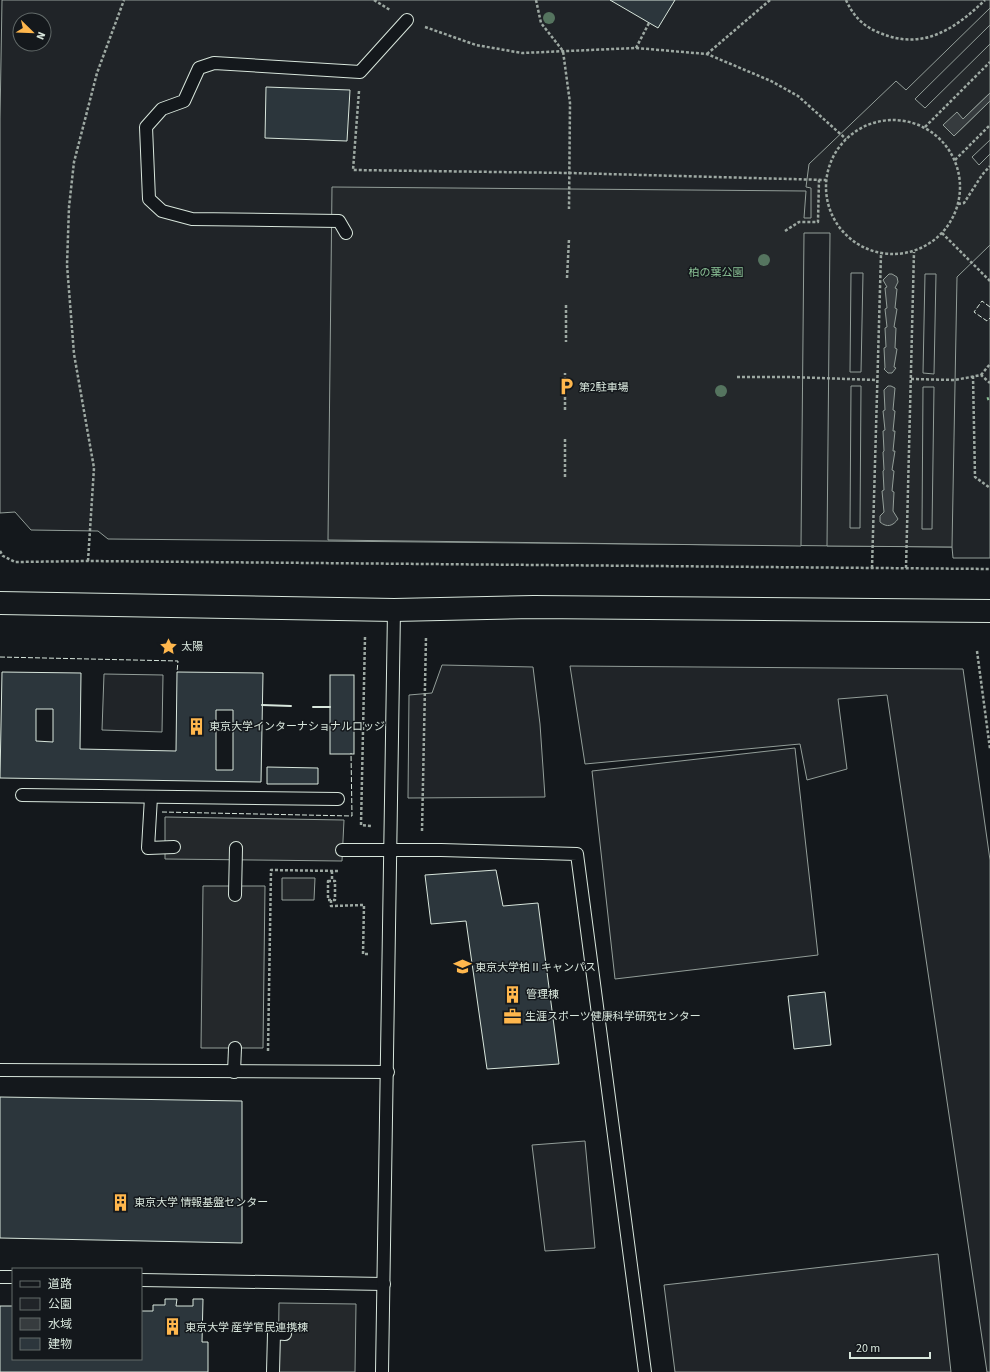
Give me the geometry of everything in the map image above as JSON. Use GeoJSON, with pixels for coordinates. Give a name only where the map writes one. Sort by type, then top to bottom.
{"type":"FeatureCollection","features":[{"type":"Feature","properties":{"kind":"street"},"geometry":{"type":"LineString","coordinates":[[0,603],[394,610],[542,607],[990,611]]}},
{"type":"Feature","properties":{"kind":"lane"},"geometry":{"type":"LineString","coordinates":[[346,233],[339,221],[192,219],[162,211],[149,199],[146,127],[162,109],[184,101],[199,68],[214,63],[360,72],[407,20]]}},
{"type":"Feature","properties":{"kind":"lane"},"geometry":{"type":"LineString","coordinates":[[382,1372],[388,1072],[394,610]]}},
{"type":"Feature","properties":{"kind":"lane"},"geometry":{"type":"LineString","coordinates":[[22,795],[338,799]]}},
{"type":"Feature","properties":{"kind":"lane"},"geometry":{"type":"LineString","coordinates":[[151,797],[148,848],[174,847]]}},
{"type":"Feature","properties":{"kind":"lane"},"geometry":{"type":"LineString","coordinates":[[235,895],[236,848]]}},
{"type":"Feature","properties":{"kind":"lane"},"geometry":{"type":"LineString","coordinates":[[342,850],[422,850],[577,854],[645,1372]]}},
{"type":"Feature","properties":{"kind":"lane"},"geometry":{"type":"LineString","coordinates":[[234,1072],[235,1048]]}},
{"type":"Feature","properties":{"kind":"lane"},"geometry":{"type":"LineString","coordinates":[[0,1070],[388,1072]]}},
{"type":"Feature","properties":{"kind":"lane"},"geometry":{"type":"LineString","coordinates":[[0,1277],[12,1277]]}},
{"type":"Feature","properties":{"kind":"lane"},"geometry":{"type":"LineString","coordinates":[[142,1280],[384,1284]]}},
{"type":"Feature","properties":{"kind":"lane"},"geometry":{"type":"LineString","coordinates":[[273,1372],[274,1333],[285,1334]]}},
{"type":"Feature","properties":{"kind":"path"},"geometry":{"type":"LineString","coordinates":[[88,561],[94,468],[74,354],[67,265],[69,207],[74,162],[97,73],[124,0]]}},
{"type":"Feature","properties":{"kind":"path"},"geometry":{"type":"LineString","coordinates":[[536,0],[541,23],[563,51],[570,103],[569,209]]}},
{"type":"Feature","properties":{"kind":"path"},"geometry":{"type":"LineString","coordinates":[[707,54],[770,0]]}},
{"type":"Feature","properties":{"kind":"path"},"geometry":{"type":"LineString","coordinates":[[846,0],[857,18],[866,26],[894,38],[906,40],[921,40],[935,36],[967,17],[985,0]]}},
{"type":"Feature","properties":{"kind":"path"},"geometry":{"type":"LineString","coordinates":[[636,48],[649,23]]}},
{"type":"Feature","properties":{"kind":"path"},"geometry":{"type":"LineString","coordinates":[[419,25],[476,45],[522,53],[636,48],[707,54],[771,81],[798,96],[846,139]]}},
{"type":"Feature","properties":{"kind":"path"},"geometry":{"type":"LineString","coordinates":[[924,127],[990,62]]}},
{"type":"Feature","properties":{"kind":"path"},"geometry":{"type":"LineString","coordinates":[[360,72],[353,170],[570,173],[826,180]]}},
{"type":"Feature","properties":{"kind":"path"},"geometry":{"type":"LineString","coordinates":[[888,118],[906,120],[924,127],[943,140],[955,160],[961,177],[958,204],[952,219],[942,233],[926,246],[914,252],[881,254],[859,245],[847,238],[838,230],[828,208],[826,180],[830,158],[846,139],[867,126],[888,118]]}},
{"type":"Feature","properties":{"kind":"path"},"geometry":{"type":"LineString","coordinates":[[955,160],[990,125]]}},
{"type":"Feature","properties":{"kind":"path"},"geometry":{"type":"LineString","coordinates":[[958,204],[964,203],[982,175],[990,166]]}},
{"type":"Feature","properties":{"kind":"path"},"geometry":{"type":"LineString","coordinates":[[785,231],[799,222],[818,222],[819,179]]}},
{"type":"Feature","properties":{"kind":"path"},"geometry":{"type":"LineString","coordinates":[[942,233],[990,281]]}},
{"type":"Feature","properties":{"kind":"path"},"geometry":{"type":"LineString","coordinates":[[567,278],[568,239]]}},
{"type":"Feature","properties":{"kind":"path"},"geometry":{"type":"LineString","coordinates":[[906,568],[914,252]]}},
{"type":"Feature","properties":{"kind":"path"},"geometry":{"type":"LineString","coordinates":[[872,568],[876,380],[881,254]]}},
{"type":"Feature","properties":{"kind":"path"},"geometry":{"type":"LineString","coordinates":[[566,305],[566,342]]}},
{"type":"Feature","properties":{"kind":"path"},"geometry":{"type":"LineString","coordinates":[[911,379],[955,380],[981,375],[990,364]]}},
{"type":"Feature","properties":{"kind":"path"},"geometry":{"type":"LineString","coordinates":[[565,373],[565,410]]}},
{"type":"Feature","properties":{"kind":"path"},"geometry":{"type":"LineString","coordinates":[[981,375],[990,383]]}},
{"type":"Feature","properties":{"kind":"path"},"geometry":{"type":"LineString","coordinates":[[973,376],[975,477],[990,488]]}},
{"type":"Feature","properties":{"kind":"path"},"geometry":{"type":"LineString","coordinates":[[737,377],[876,380]]}},
{"type":"Feature","properties":{"kind":"path"},"geometry":{"type":"LineString","coordinates":[[565,439],[566,479]]}},
{"type":"Feature","properties":{"kind":"path"},"geometry":{"type":"LineString","coordinates":[[0,551],[4,556],[15,562],[88,561],[990,569]]}},
{"type":"Feature","properties":{"kind":"path"},"geometry":{"type":"LineString","coordinates":[[365,637],[361,825],[373,826],[373,831]]}},
{"type":"Feature","properties":{"kind":"path"},"geometry":{"type":"LineString","coordinates":[[422,850],[426,637]]}},
{"type":"Feature","properties":{"kind":"path"},"geometry":{"type":"LineString","coordinates":[[977,651],[990,749]]}},
{"type":"Feature","properties":{"kind":"path"},"geometry":{"type":"LineString","coordinates":[[268,1052],[271,870],[345,871]]}},
{"type":"Feature","properties":{"kind":"path"},"geometry":{"type":"LineString","coordinates":[[331,900],[335,900],[335,881],[332,881],[332,871]]}},
{"type":"Feature","properties":{"kind":"path"},"geometry":{"type":"LineString","coordinates":[[332,881],[328,881],[328,900],[331,900],[331,906],[364,905],[364,954],[372,954]]}},
{"type":"Feature","properties":{"kind":"green space","name":"柏の葉公園"},"geometry":{"type":"Polygon","coordinates":[[[2,0],[990,0],[990,558],[953,558],[952,547],[108,539],[98,531],[31,530],[15,512],[0,513],[0,119],[2,0]]]}},
{"type":"Feature","properties":{"kind":"green space"},"geometry":{"type":"Polygon","coordinates":[[[442,665],[533,667],[540,724],[545,797],[408,798],[409,695],[432,693],[442,665]]]}},
{"type":"Feature","properties":{"kind":"green space"},"geometry":{"type":"Polygon","coordinates":[[[570,666],[963,669],[990,860],[990,1372],[987,1372],[887,695],[838,699],[847,769],[807,780],[800,744],[585,764],[570,666]]]}},
{"type":"Feature","properties":{"kind":"green space"},"geometry":{"type":"Polygon","coordinates":[[[104,674],[163,675],[162,732],[102,730],[104,674]]]}},
{"type":"Feature","properties":{"kind":"green space"},"geometry":{"type":"Polygon","coordinates":[[[795,748],[818,955],[615,979],[592,771],[795,748]]]}},
{"type":"Feature","properties":{"kind":"green space"},"geometry":{"type":"Polygon","coordinates":[[[585,1141],[595,1248],[545,1251],[532,1145],[585,1141]]]}},
{"type":"Feature","properties":{"kind":"green space"},"geometry":{"type":"Polygon","coordinates":[[[938,1254],[951,1372],[675,1372],[664,1285],[938,1254]]]}},
{"type":"Feature","properties":{"kind":"shaded area","name":"第2駐車場"},"geometry":{"type":"Polygon","coordinates":[[[990,8],[990,25],[915,99],[925,108],[990,44],[990,93],[963,119],[943,125],[954,136],[990,101],[990,140],[972,157],[979,165],[990,154],[990,245],[957,277],[952,547],[827,546],[830,233],[804,233],[801,546],[328,540],[332,187],[806,191],[804,218],[811,218],[811,188],[806,187],[809,164],[896,81],[906,90],[990,8]],[[851,273],[850,372],[861,372],[863,273],[851,273]],[[925,274],[923,373],[934,374],[936,274],[925,274]],[[851,386],[850,528],[860,528],[861,386],[851,386]],[[923,387],[922,529],[932,529],[934,387],[923,387]]]}},
{"type":"Feature","properties":{"kind":"shaded area"},"geometry":{"type":"Polygon","coordinates":[[[165,817],[344,820],[342,861],[165,859],[165,817]]]}},
{"type":"Feature","properties":{"kind":"shaded area"},"geometry":{"type":"Polygon","coordinates":[[[282,878],[315,878],[314,900],[282,900],[282,878]]]}},
{"type":"Feature","properties":{"kind":"shaded area"},"geometry":{"type":"Polygon","coordinates":[[[203,886],[265,886],[263,1048],[201,1048],[203,886]]]}},
{"type":"Feature","properties":{"kind":"shaded area"},"geometry":{"type":"Polygon","coordinates":[[[279,1303],[356,1304],[355,1372],[278,1372],[279,1303]]]}},
{"type":"Feature","properties":{"kind":"water"},"geometry":{"type":"Polygon","coordinates":[[[990,93],[990,101],[954,136],[943,125],[957,112],[963,119],[990,93]]]}},
{"type":"Feature","properties":{"kind":"water"},"geometry":{"type":"Polygon","coordinates":[[[889,274],[897,277],[898,282],[895,288],[897,289],[895,308],[897,309],[894,327],[896,328],[895,348],[897,349],[894,367],[896,368],[892,373],[888,373],[884,369],[884,348],[886,347],[885,328],[887,327],[885,288],[887,287],[883,280],[889,274]]]}},
{"type":"Feature","properties":{"kind":"water"},"geometry":{"type":"Polygon","coordinates":[[[888,386],[895,388],[893,431],[895,431],[893,451],[895,451],[892,470],[894,471],[892,491],[894,492],[893,511],[898,519],[892,525],[887,526],[880,522],[880,516],[884,512],[882,491],[884,490],[884,390],[888,386]]]}},
{"type":"Feature","properties":{"kind":"building"},"geometry":{"type":"Polygon","coordinates":[[[610,0],[675,0],[658,28],[610,0]]]}},
{"type":"Feature","properties":{"kind":"building"},"geometry":{"type":"Polygon","coordinates":[[[266,87],[350,90],[347,141],[265,138],[266,87]]]}},
{"type":"Feature","properties":{"kind":"building","name":"東京大学インターナショナルロッジ"},"geometry":{"type":"Polygon","coordinates":[[[2,672],[81,673],[80,749],[176,751],[177,672],[263,673],[261,782],[0,778],[2,672]],[[36,709],[36,741],[53,742],[53,709],[36,709]],[[216,710],[216,770],[233,770],[233,710],[216,710]]]}},
{"type":"Feature","properties":{"kind":"building"},"geometry":{"type":"Polygon","coordinates":[[[330,675],[354,675],[354,754],[330,754],[330,675]]]}},
{"type":"Feature","properties":{"kind":"building"},"geometry":{"type":"Polygon","coordinates":[[[267,767],[318,768],[318,784],[267,784],[267,767]]]}},
{"type":"Feature","properties":{"kind":"building","name":"管理棟"},"geometry":{"type":"Polygon","coordinates":[[[496,870],[503,906],[538,903],[559,1064],[487,1069],[466,921],[431,924],[425,875],[496,870]]]}},
{"type":"Feature","properties":{"kind":"building"},"geometry":{"type":"Polygon","coordinates":[[[825,992],[831,1045],[794,1049],[788,996],[825,992]]]}},
{"type":"Feature","properties":{"kind":"building","name":"東京大学 情報基盤センター"},"geometry":{"type":"Polygon","coordinates":[[[0,1097],[242,1101],[242,1243],[0,1238],[0,1097]]]}},
{"type":"Feature","properties":{"kind":"building","name":"東京大学 産学官民連携棟"},"geometry":{"type":"Polygon","coordinates":[[[165,1299],[177,1299],[176,1306],[193,1306],[193,1299],[203,1299],[202,1342],[208,1342],[208,1372],[0,1372],[0,1306],[12,1306],[12,1360],[142,1360],[142,1311],[153,1311],[153,1305],[165,1305],[165,1299]]]}},
{"type":"Feature","properties":{"kind":"fence"},"geometry":{"type":"LineString","coordinates":[[990,307],[982,301],[974,312],[987,321],[990,318]]}},
{"type":"Feature","properties":{"kind":"fence"},"geometry":{"type":"LineString","coordinates":[[0,657],[178,661],[177,672]]}},
{"type":"Feature","properties":{"kind":"fence"},"geometry":{"type":"LineString","coordinates":[[162,812],[352,816],[351,753]]}},
{"type":"Feature","properties":{"kind":"wall"},"geometry":{"type":"LineString","coordinates":[[262,705],[291,706]]}},
{"type":"Feature","properties":{"kind":"wall"},"geometry":{"type":"LineString","coordinates":[[313,707],[330,707]]}},
{"type":"Feature","properties":{"kind":"place","name":"第2駐車場"},"geometry":{"type":"Point","coordinates":[566,387]}},
{"type":"Feature","properties":{"kind":"place","name":"太陽"},"geometry":{"type":"Point","coordinates":[168,646]}},
{"type":"Feature","properties":{"kind":"place","name":"東京大学インターナショナルロッジ"},"geometry":{"type":"Point","coordinates":[196,726]}},
{"type":"Feature","properties":{"kind":"place","name":"東京大学柏Ⅱキャンパス"},"geometry":{"type":"Point","coordinates":[462,967]}},
{"type":"Feature","properties":{"kind":"place","name":"管理棟"},"geometry":{"type":"Point","coordinates":[513,994]}},
{"type":"Feature","properties":{"kind":"place","name":"生涯スポーツ健康科学研究センター"},"geometry":{"type":"Point","coordinates":[512,1016]}},
{"type":"Feature","properties":{"kind":"place","name":"東京大学 情報基盤センター"},"geometry":{"type":"Point","coordinates":[121,1202]}},
{"type":"Feature","properties":{"kind":"place","name":"東京大学 産学官民連携棟"},"geometry":{"type":"Point","coordinates":[172,1327]}}]}
